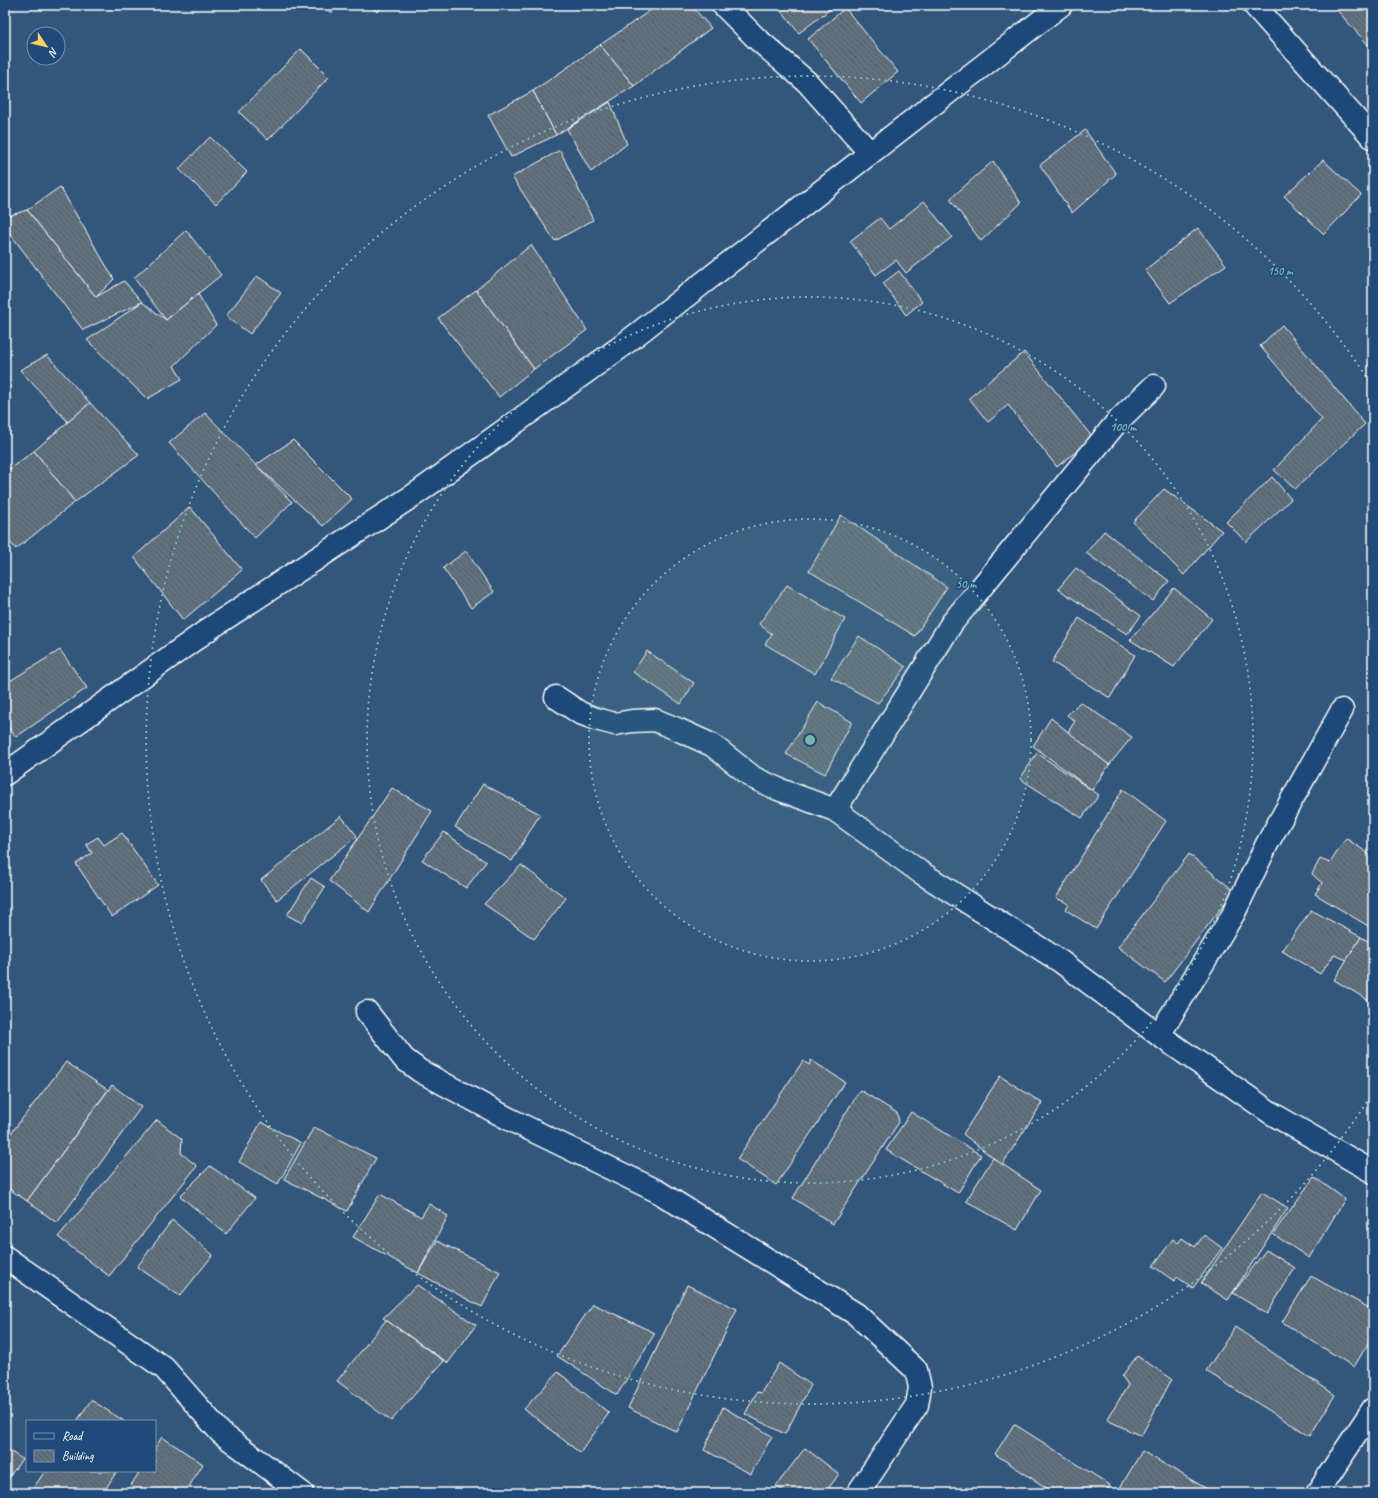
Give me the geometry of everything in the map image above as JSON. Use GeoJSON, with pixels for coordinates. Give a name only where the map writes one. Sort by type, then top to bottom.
{"type":"FeatureCollection","features":[{"type":"Feature","properties":{"kind":"street"},"geometry":{"type":"LineString","coordinates":[[723,5],[756,38],[808,82],[870,153]]}},
{"type":"Feature","properties":{"kind":"street"},"geometry":{"type":"LineString","coordinates":[[5,774],[212,627],[416,493],[618,349],[1061,5]]}},
{"type":"Feature","properties":{"kind":"street"},"geometry":{"type":"LineString","coordinates":[[1254,5],[1373,138]]}},
{"type":"Feature","properties":{"kind":"street"},"geometry":{"type":"LineString","coordinates":[[835,810],[952,623],[1117,422],[1154,386]]}},
{"type":"Feature","properties":{"kind":"street"},"geometry":{"type":"LineString","coordinates":[[556,697],[580,713],[615,724],[632,721],[655,720],[712,745],[754,778],[778,790],[835,810],[920,872],[1060,961],[1159,1035],[1271,1112],[1373,1172]]}},
{"type":"Feature","properties":{"kind":"street"},"geometry":{"type":"LineString","coordinates":[[1159,1035],[1234,913],[1267,844],[1342,710]]}},
{"type":"Feature","properties":{"kind":"street"},"geometry":{"type":"LineString","coordinates":[[367,1012],[404,1059],[420,1071],[511,1120],[657,1191],[856,1314],[916,1370],[920,1387],[917,1405],[858,1493]]}},
{"type":"Feature","properties":{"kind":"street"},"geometry":{"type":"LineString","coordinates":[[5,1257],[164,1368],[220,1433],[302,1493]]}},
{"type":"Feature","properties":{"kind":"street"},"geometry":{"type":"LineString","coordinates":[[1317,1493],[1373,1409]]}},
{"type":"Feature","properties":{"kind":"building"},"geometry":{"type":"Polygon","coordinates":[[[323,5],[338,5],[331,13],[323,5]]]}},
{"type":"Feature","properties":{"kind":"building"},"geometry":{"type":"Polygon","coordinates":[[[369,5],[384,5],[377,12],[369,5]]]}},
{"type":"Feature","properties":{"kind":"building"},"geometry":{"type":"Polygon","coordinates":[[[658,5],[691,5],[711,28],[634,86],[600,45],[658,5]]]}},
{"type":"Feature","properties":{"kind":"building"},"geometry":{"type":"Polygon","coordinates":[[[776,5],[836,5],[799,33],[776,5]]]}},
{"type":"Feature","properties":{"kind":"building"},"geometry":{"type":"Polygon","coordinates":[[[1373,5],[1373,50],[1333,6],[1373,5]]]}},
{"type":"Feature","properties":{"kind":"building"},"geometry":{"type":"Polygon","coordinates":[[[845,8],[898,72],[861,103],[808,39],[845,8]]]}},
{"type":"Feature","properties":{"kind":"building"},"geometry":{"type":"Polygon","coordinates":[[[600,45],[634,86],[556,135],[533,91],[600,45]]]}},
{"type":"Feature","properties":{"kind":"building"},"geometry":{"type":"Polygon","coordinates":[[[301,49],[329,77],[268,140],[239,112],[301,49]]]}},
{"type":"Feature","properties":{"kind":"building"},"geometry":{"type":"Polygon","coordinates":[[[533,91],[556,135],[511,157],[488,115],[533,91]]]}},
{"type":"Feature","properties":{"kind":"building"},"geometry":{"type":"Polygon","coordinates":[[[610,102],[627,144],[591,172],[567,129],[610,102]]]}},
{"type":"Feature","properties":{"kind":"building"},"geometry":{"type":"Polygon","coordinates":[[[1085,130],[1116,174],[1072,213],[1040,165],[1085,130]]]}},
{"type":"Feature","properties":{"kind":"building"},"geometry":{"type":"Polygon","coordinates":[[[210,137],[247,172],[216,204],[179,169],[210,137]]]}},
{"type":"Feature","properties":{"kind":"building"},"geometry":{"type":"Polygon","coordinates":[[[560,150],[593,220],[555,241],[512,177],[560,150]]]}},
{"type":"Feature","properties":{"kind":"building"},"geometry":{"type":"Polygon","coordinates":[[[1323,160],[1361,195],[1324,234],[1284,196],[1323,160]]]}},
{"type":"Feature","properties":{"kind":"building"},"geometry":{"type":"Polygon","coordinates":[[[993,161],[1021,203],[981,241],[950,199],[993,161]]]}},
{"type":"Feature","properties":{"kind":"building"},"geometry":{"type":"Polygon","coordinates":[[[60,187],[114,279],[96,297],[27,210],[60,187]]]}},
{"type":"Feature","properties":{"kind":"building"},"geometry":{"type":"Polygon","coordinates":[[[924,201],[952,237],[906,273],[896,260],[876,275],[850,241],[880,218],[889,229],[924,201]]]}},
{"type":"Feature","properties":{"kind":"building"},"geometry":{"type":"Polygon","coordinates":[[[27,210],[96,297],[124,281],[142,302],[83,330],[5,227],[5,217],[27,210]]]}},
{"type":"Feature","properties":{"kind":"building"},"geometry":{"type":"Polygon","coordinates":[[[1198,228],[1226,265],[1170,303],[1145,270],[1198,228]]]}},
{"type":"Feature","properties":{"kind":"building"},"geometry":{"type":"Polygon","coordinates":[[[186,230],[221,275],[166,320],[134,278],[186,230]]]}},
{"type":"Feature","properties":{"kind":"building"},"geometry":{"type":"Polygon","coordinates":[[[531,245],[587,330],[534,369],[476,290],[531,245]]]}},
{"type":"Feature","properties":{"kind":"building"},"geometry":{"type":"Polygon","coordinates":[[[899,271],[922,302],[906,315],[883,283],[899,271]]]}},
{"type":"Feature","properties":{"kind":"building"},"geometry":{"type":"Polygon","coordinates":[[[257,276],[281,293],[250,334],[226,316],[257,276]]]}},
{"type":"Feature","properties":{"kind":"building"},"geometry":{"type":"Polygon","coordinates":[[[476,290],[534,369],[499,397],[438,318],[476,290]]]}},
{"type":"Feature","properties":{"kind":"building"},"geometry":{"type":"Polygon","coordinates":[[[198,294],[216,325],[174,366],[182,379],[147,399],[87,340],[142,302],[166,320],[198,294]]]}},
{"type":"Feature","properties":{"kind":"building"},"geometry":{"type":"Polygon","coordinates":[[[1282,325],[1365,424],[1295,489],[1274,470],[1322,419],[1260,346],[1282,325]]]}},
{"type":"Feature","properties":{"kind":"building"},"geometry":{"type":"Polygon","coordinates":[[[1024,352],[1093,438],[1057,467],[1008,405],[988,422],[969,398],[1024,352]]]}},
{"type":"Feature","properties":{"kind":"building"},"geometry":{"type":"Polygon","coordinates":[[[47,355],[90,403],[68,422],[20,370],[47,355]]]}},
{"type":"Feature","properties":{"kind":"building"},"geometry":{"type":"Polygon","coordinates":[[[90,403],[139,455],[75,502],[34,451],[90,403]]]}},
{"type":"Feature","properties":{"kind":"building"},"geometry":{"type":"Polygon","coordinates":[[[205,413],[292,502],[255,538],[169,443],[205,413]]]}},
{"type":"Feature","properties":{"kind":"building"},"geometry":{"type":"Polygon","coordinates":[[[293,440],[352,499],[323,526],[256,465],[293,440]]]}},
{"type":"Feature","properties":{"kind":"building"},"geometry":{"type":"Polygon","coordinates":[[[34,451],[75,502],[16,549],[5,536],[5,472],[34,451]]]}},
{"type":"Feature","properties":{"kind":"building"},"geometry":{"type":"Polygon","coordinates":[[[1272,477],[1291,499],[1246,542],[1226,522],[1272,477]]]}},
{"type":"Feature","properties":{"kind":"building"},"geometry":{"type":"Polygon","coordinates":[[[1164,489],[1222,531],[1184,575],[1133,522],[1164,489]]]}},
{"type":"Feature","properties":{"kind":"building"},"geometry":{"type":"Polygon","coordinates":[[[190,507],[242,570],[183,620],[134,557],[190,507]]]}},
{"type":"Feature","properties":{"kind":"building"},"geometry":{"type":"Polygon","coordinates":[[[841,515],[947,587],[915,636],[809,571],[841,515]]]}},
{"type":"Feature","properties":{"kind":"building"},"geometry":{"type":"Polygon","coordinates":[[[1104,531],[1169,581],[1153,601],[1086,553],[1104,531]]]}},
{"type":"Feature","properties":{"kind":"building"},"geometry":{"type":"Polygon","coordinates":[[[466,551],[494,592],[471,608],[443,568],[466,551]]]}},
{"type":"Feature","properties":{"kind":"building"},"geometry":{"type":"Polygon","coordinates":[[[1076,568],[1141,616],[1127,634],[1058,589],[1076,568]]]}},
{"type":"Feature","properties":{"kind":"building"},"geometry":{"type":"Polygon","coordinates":[[[787,585],[845,619],[815,674],[765,644],[772,634],[759,624],[787,585]]]}},
{"type":"Feature","properties":{"kind":"building"},"geometry":{"type":"Polygon","coordinates":[[[1174,588],[1212,619],[1174,667],[1130,640],[1174,588]]]}},
{"type":"Feature","properties":{"kind":"building"},"geometry":{"type":"Polygon","coordinates":[[[1079,618],[1135,655],[1110,698],[1052,662],[1079,618]]]}},
{"type":"Feature","properties":{"kind":"building"},"geometry":{"type":"Polygon","coordinates":[[[859,636],[906,667],[878,703],[831,678],[859,636]]]}},
{"type":"Feature","properties":{"kind":"building"},"geometry":{"type":"Polygon","coordinates":[[[60,650],[87,688],[16,737],[5,723],[5,684],[60,650]]]}},
{"type":"Feature","properties":{"kind":"building"},"geometry":{"type":"Polygon","coordinates":[[[647,651],[694,683],[681,704],[633,672],[647,651]]]}},
{"type":"Feature","properties":{"kind":"building"},"geometry":{"type":"Polygon","coordinates":[[[818,702],[852,722],[825,774],[786,754],[818,702]]]}},
{"type":"Feature","properties":{"kind":"building"},"geometry":{"type":"Polygon","coordinates":[[[1080,702],[1132,737],[1109,765],[1068,732],[1075,721],[1067,715],[1080,702]]]}},
{"type":"Feature","properties":{"kind":"building"},"geometry":{"type":"Polygon","coordinates":[[[1051,718],[1109,765],[1092,790],[1033,746],[1051,718]]]}},
{"type":"Feature","properties":{"kind":"building"},"geometry":{"type":"Polygon","coordinates":[[[1037,753],[1099,795],[1082,818],[1020,779],[1037,753]]]}},
{"type":"Feature","properties":{"kind":"building"},"geometry":{"type":"Polygon","coordinates":[[[483,784],[540,814],[512,861],[455,827],[483,784]]]}},
{"type":"Feature","properties":{"kind":"building"},"geometry":{"type":"Polygon","coordinates":[[[392,788],[432,811],[369,912],[329,881],[392,788]]]}},
{"type":"Feature","properties":{"kind":"building"},"geometry":{"type":"Polygon","coordinates":[[[1123,789],[1166,821],[1096,929],[1066,910],[1069,904],[1056,898],[1123,789]]]}},
{"type":"Feature","properties":{"kind":"building"},"geometry":{"type":"Polygon","coordinates":[[[1373,799],[1373,812],[1368,807],[1373,799]]]}},
{"type":"Feature","properties":{"kind":"building"},"geometry":{"type":"Polygon","coordinates":[[[341,816],[357,836],[277,900],[261,880],[341,816]]]}},
{"type":"Feature","properties":{"kind":"building"},"geometry":{"type":"Polygon","coordinates":[[[444,832],[486,862],[466,888],[422,860],[444,832]]]}},
{"type":"Feature","properties":{"kind":"building"},"geometry":{"type":"Polygon","coordinates":[[[122,833],[158,885],[112,917],[76,864],[92,853],[86,844],[98,837],[104,845],[122,833]]]}},
{"type":"Feature","properties":{"kind":"building"},"geometry":{"type":"Polygon","coordinates":[[[1346,838],[1373,857],[1373,929],[1315,894],[1322,883],[1312,874],[1320,859],[1330,863],[1346,838]]]}},
{"type":"Feature","properties":{"kind":"building"},"geometry":{"type":"Polygon","coordinates":[[[1189,854],[1234,891],[1165,982],[1118,947],[1189,854]]]}},
{"type":"Feature","properties":{"kind":"building"},"geometry":{"type":"Polygon","coordinates":[[[521,865],[566,898],[534,939],[484,904],[521,865]]]}},
{"type":"Feature","properties":{"kind":"building"},"geometry":{"type":"Polygon","coordinates":[[[311,878],[325,887],[302,923],[287,915],[311,878]]]}},
{"type":"Feature","properties":{"kind":"building"},"geometry":{"type":"Polygon","coordinates":[[[1311,910],[1361,937],[1347,960],[1334,955],[1320,974],[1282,951],[1311,910]]]}},
{"type":"Feature","properties":{"kind":"building"},"geometry":{"type":"Polygon","coordinates":[[[1361,937],[1373,944],[1373,1003],[1334,980],[1361,937]]]}},
{"type":"Feature","properties":{"kind":"building"},"geometry":{"type":"Polygon","coordinates":[[[811,1060],[845,1082],[776,1185],[737,1159],[803,1061],[809,1065],[811,1060]]]}},
{"type":"Feature","properties":{"kind":"building"},"geometry":{"type":"Polygon","coordinates":[[[66,1062],[108,1090],[27,1201],[5,1186],[5,1141],[66,1062]]]}},
{"type":"Feature","properties":{"kind":"building"},"geometry":{"type":"Polygon","coordinates":[[[1000,1076],[1042,1103],[1002,1165],[963,1134],[1000,1076]]]}},
{"type":"Feature","properties":{"kind":"building"},"geometry":{"type":"Polygon","coordinates":[[[112,1085],[141,1107],[57,1223],[27,1201],[112,1085]]]}},
{"type":"Feature","properties":{"kind":"building"},"geometry":{"type":"Polygon","coordinates":[[[860,1090],[897,1113],[899,1122],[833,1224],[793,1198],[860,1090]]]}},
{"type":"Feature","properties":{"kind":"building"},"geometry":{"type":"Polygon","coordinates":[[[911,1112],[981,1155],[958,1193],[886,1150],[911,1112]]]}},
{"type":"Feature","properties":{"kind":"building"},"geometry":{"type":"Polygon","coordinates":[[[157,1120],[182,1139],[181,1153],[197,1166],[109,1276],[58,1237],[157,1120]]]}},
{"type":"Feature","properties":{"kind":"building"},"geometry":{"type":"Polygon","coordinates":[[[261,1122],[301,1143],[278,1184],[239,1162],[261,1122]]]}},
{"type":"Feature","properties":{"kind":"building"},"geometry":{"type":"Polygon","coordinates":[[[314,1127],[376,1158],[347,1211],[284,1179],[314,1127]]]}},
{"type":"Feature","properties":{"kind":"building"},"geometry":{"type":"Polygon","coordinates":[[[993,1158],[1041,1190],[1017,1230],[966,1201],[993,1158]]]}},
{"type":"Feature","properties":{"kind":"building"},"geometry":{"type":"Polygon","coordinates":[[[210,1166],[255,1198],[226,1234],[180,1196],[210,1166]]]}},
{"type":"Feature","properties":{"kind":"building"},"geometry":{"type":"Polygon","coordinates":[[[1314,1177],[1345,1199],[1309,1258],[1273,1234],[1314,1177]]]}},
{"type":"Feature","properties":{"kind":"building"},"geometry":{"type":"Polygon","coordinates":[[[1262,1192],[1288,1208],[1228,1300],[1201,1283],[1262,1192]]]}},
{"type":"Feature","properties":{"kind":"building"},"geometry":{"type":"Polygon","coordinates":[[[380,1194],[421,1217],[429,1204],[448,1216],[418,1273],[353,1237],[380,1194]]]}},
{"type":"Feature","properties":{"kind":"building"},"geometry":{"type":"Polygon","coordinates":[[[172,1220],[213,1255],[180,1296],[137,1267],[172,1220]]]}},
{"type":"Feature","properties":{"kind":"building"},"geometry":{"type":"Polygon","coordinates":[[[1204,1235],[1222,1248],[1193,1288],[1177,1277],[1174,1281],[1153,1266],[1173,1239],[1178,1243],[1182,1238],[1195,1247],[1204,1235]]]}},
{"type":"Feature","properties":{"kind":"building"},"geometry":{"type":"Polygon","coordinates":[[[437,1241],[500,1272],[482,1307],[418,1273],[437,1241]]]}},
{"type":"Feature","properties":{"kind":"building"},"geometry":{"type":"Polygon","coordinates":[[[1266,1250],[1295,1268],[1267,1314],[1233,1293],[1266,1250]]]}},
{"type":"Feature","properties":{"kind":"building"},"geometry":{"type":"Polygon","coordinates":[[[1311,1276],[1373,1310],[1373,1335],[1354,1367],[1282,1322],[1311,1276]]]}},
{"type":"Feature","properties":{"kind":"building"},"geometry":{"type":"Polygon","coordinates":[[[417,1285],[476,1325],[448,1363],[383,1318],[417,1285]]]}},
{"type":"Feature","properties":{"kind":"building"},"geometry":{"type":"Polygon","coordinates":[[[687,1285],[737,1309],[677,1432],[628,1408],[687,1285]]]}},
{"type":"Feature","properties":{"kind":"building"},"geometry":{"type":"Polygon","coordinates":[[[593,1304],[655,1333],[617,1395],[557,1356],[593,1304]]]}},
{"type":"Feature","properties":{"kind":"building"},"geometry":{"type":"Polygon","coordinates":[[[386,1320],[444,1361],[391,1421],[337,1381],[386,1320]]]}},
{"type":"Feature","properties":{"kind":"building"},"geometry":{"type":"Polygon","coordinates":[[[1235,1327],[1335,1395],[1310,1436],[1206,1371],[1235,1327]]]}},
{"type":"Feature","properties":{"kind":"building"},"geometry":{"type":"Polygon","coordinates":[[[1137,1356],[1172,1379],[1141,1436],[1107,1420],[1128,1385],[1122,1376],[1137,1356]]]}},
{"type":"Feature","properties":{"kind":"building"},"geometry":{"type":"Polygon","coordinates":[[[779,1363],[811,1385],[785,1434],[745,1414],[757,1392],[761,1393],[779,1363]]]}},
{"type":"Feature","properties":{"kind":"building"},"geometry":{"type":"Polygon","coordinates":[[[558,1372],[609,1413],[580,1453],[524,1409],[558,1372]]]}},
{"type":"Feature","properties":{"kind":"building"},"geometry":{"type":"Polygon","coordinates":[[[91,1400],[122,1420],[78,1420],[91,1400]]]}},
{"type":"Feature","properties":{"kind":"building"},"geometry":{"type":"Polygon","coordinates":[[[723,1407],[772,1436],[751,1474],[704,1450],[723,1407]]]}},
{"type":"Feature","properties":{"kind":"building"},"geometry":{"type":"Polygon","coordinates":[[[1014,1424],[1110,1485],[1105,1493],[1054,1493],[995,1454],[1014,1424]]]}},
{"type":"Feature","properties":{"kind":"building"},"geometry":{"type":"Polygon","coordinates":[[[162,1437],[203,1464],[185,1493],[126,1493],[139,1472],[156,1472],[156,1446],[162,1437]]]}},
{"type":"Feature","properties":{"kind":"building"},"geometry":{"type":"Polygon","coordinates":[[[5,1448],[22,1459],[5,1483],[5,1448]]]}},
{"type":"Feature","properties":{"kind":"building"},"geometry":{"type":"Polygon","coordinates":[[[805,1448],[839,1474],[825,1493],[786,1493],[776,1486],[805,1448]]]}},
{"type":"Feature","properties":{"kind":"building"},"geometry":{"type":"Polygon","coordinates":[[[1142,1451],[1214,1493],[1117,1493],[1142,1451]]]}},
{"type":"Feature","properties":{"kind":"building"},"geometry":{"type":"Polygon","coordinates":[[[44,1472],[116,1472],[103,1493],[30,1493],[44,1472]]]}}]}
